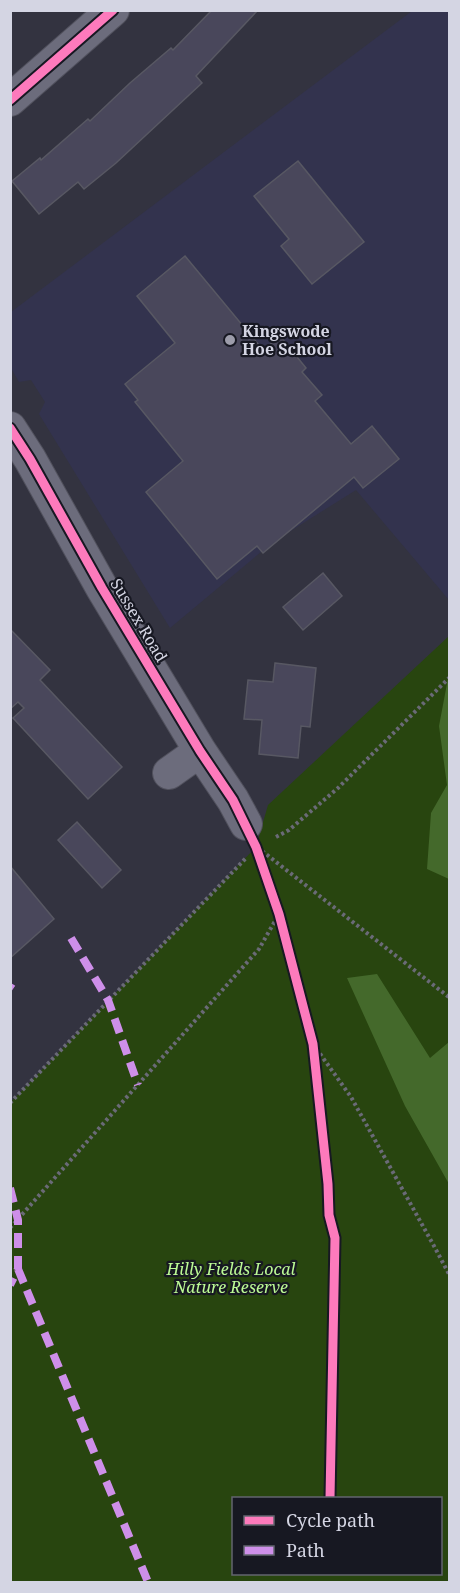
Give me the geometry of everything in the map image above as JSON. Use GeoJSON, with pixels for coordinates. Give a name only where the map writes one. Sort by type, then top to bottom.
{"type":"FeatureCollection","features":[{"type":"Feature","properties":{"kind":"street"},"geometry":{"type":"LineString","coordinates":[[10,100],[114,10]]}},
{"type":"Feature","properties":{"kind":"street","name":"Sussex Road"},"geometry":{"type":"LineString","coordinates":[[10,428],[20,465],[102,588],[200,751],[233,800],[251,836]]}},
{"type":"Feature","properties":{"kind":"street"},"geometry":{"type":"LineString","coordinates":[[169,773],[200,751]]}},
{"type":"Feature","properties":{"kind":"path"},"geometry":{"type":"LineString","coordinates":[[10,1102],[251,836],[289,830],[338,788],[450,677]]}},
{"type":"Feature","properties":{"kind":"path"},"geometry":{"type":"LineString","coordinates":[[251,836],[260,858]]}},
{"type":"Feature","properties":{"kind":"path"},"geometry":{"type":"LineString","coordinates":[[251,836],[450,998]]}},
{"type":"Feature","properties":{"kind":"path"},"geometry":{"type":"LineString","coordinates":[[10,1228],[259,949],[280,919],[275,903]]}},
{"type":"Feature","properties":{"kind":"path"},"geometry":{"type":"LineString","coordinates":[[310,1033],[314,1044],[351,1097],[450,1276]]}},
{"type":"Feature","properties":{"kind":"path"},"geometry":{"type":"LineString","coordinates":[[314,1044],[316,1068]]}},
{"type":"Feature","properties":{"kind":"shaded area","name":"Kingswode Hoe School"},"geometry":{"type":"Polygon","coordinates":[[[412,11],[449,11],[449,600],[356,490],[273,542],[170,628],[39,414],[45,402],[31,380],[19,382],[11,368],[11,312],[412,11]]]}},
{"type":"Feature","properties":{"kind":"green space","name":"Hilly Fields Local Nature Reserve"},"geometry":{"type":"Polygon","coordinates":[[[449,636],[449,1582],[11,1582],[10,1103],[256,847],[268,805],[449,636]]]}},
{"type":"Feature","properties":{"kind":"green space"},"geometry":{"type":"Polygon","coordinates":[[[449,673],[449,879],[427,869],[431,813],[447,785],[439,726],[449,673]]]}},
{"type":"Feature","properties":{"kind":"green space"},"geometry":{"type":"Polygon","coordinates":[[[377,974],[430,1058],[449,1042],[449,1184],[405,1106],[347,978],[377,974]]]}},
{"type":"Feature","properties":{"kind":"building"},"geometry":{"type":"Polygon","coordinates":[[[212,10],[258,10],[196,76],[202,83],[116,163],[84,189],[78,182],[39,214],[12,181],[40,158],[41,160],[88,119],[90,121],[130,83],[171,48],[173,50],[212,10]]]}},
{"type":"Feature","properties":{"kind":"building"},"geometry":{"type":"Polygon","coordinates":[[[298,161],[364,242],[312,284],[281,246],[289,239],[254,196],[298,161]]]}},
{"type":"Feature","properties":{"kind":"building"},"geometry":{"type":"Polygon","coordinates":[[[185,256],[263,350],[280,336],[306,368],[302,372],[322,395],[315,401],[351,444],[372,426],[399,459],[363,488],[354,477],[263,553],[257,546],[217,579],[146,492],[183,461],[135,402],[138,400],[125,384],[175,343],[137,296],[185,256]]]}},
{"type":"Feature","properties":{"kind":"building"},"geometry":{"type":"Polygon","coordinates":[[[323,573],[342,596],[303,630],[283,607],[323,573]]]}},
{"type":"Feature","properties":{"kind":"building"},"geometry":{"type":"Polygon","coordinates":[[[10,629],[50,670],[40,680],[122,767],[88,799],[13,718],[24,708],[18,702],[10,709],[10,629]]]}},
{"type":"Feature","properties":{"kind":"building"},"geometry":{"type":"Polygon","coordinates":[[[275,663],[316,668],[310,727],[301,726],[298,758],[259,754],[262,720],[244,719],[248,680],[273,682],[275,663]]]}},
{"type":"Feature","properties":{"kind":"building"},"geometry":{"type":"Polygon","coordinates":[[[77,822],[121,870],[102,888],[58,840],[77,822]]]}},
{"type":"Feature","properties":{"kind":"building"},"geometry":{"type":"Polygon","coordinates":[[[10,866],[54,919],[10,958],[10,866]]]}},
{"type":"Feature","properties":{"kind":"marked path"},"geometry":{"type":"LineString","coordinates":[[71,938],[108,1000],[138,1085]]}},
{"type":"Feature","properties":{"kind":"marked path"},"geometry":{"type":"LineString","coordinates":[[10,1188],[18,1220],[18,1269],[10,1285]]}},
{"type":"Feature","properties":{"kind":"marked path"},"geometry":{"type":"LineString","coordinates":[[18,1269],[148,1582]]}},
{"type":"Feature","properties":{"kind":"cycle path"},"geometry":{"type":"LineString","coordinates":[[10,100],[113,10]]}},
{"type":"Feature","properties":{"kind":"cycle path"},"geometry":{"type":"LineString","coordinates":[[10,428],[30,459],[102,588],[200,751],[233,800],[256,847],[279,914],[313,1044],[328,1184],[329,1215],[335,1238],[330,1497]]}},
{"type":"Feature","properties":{"kind":"place","name":"Kingswode Hoe School"},"geometry":{"type":"Point","coordinates":[230,340]}}]}
